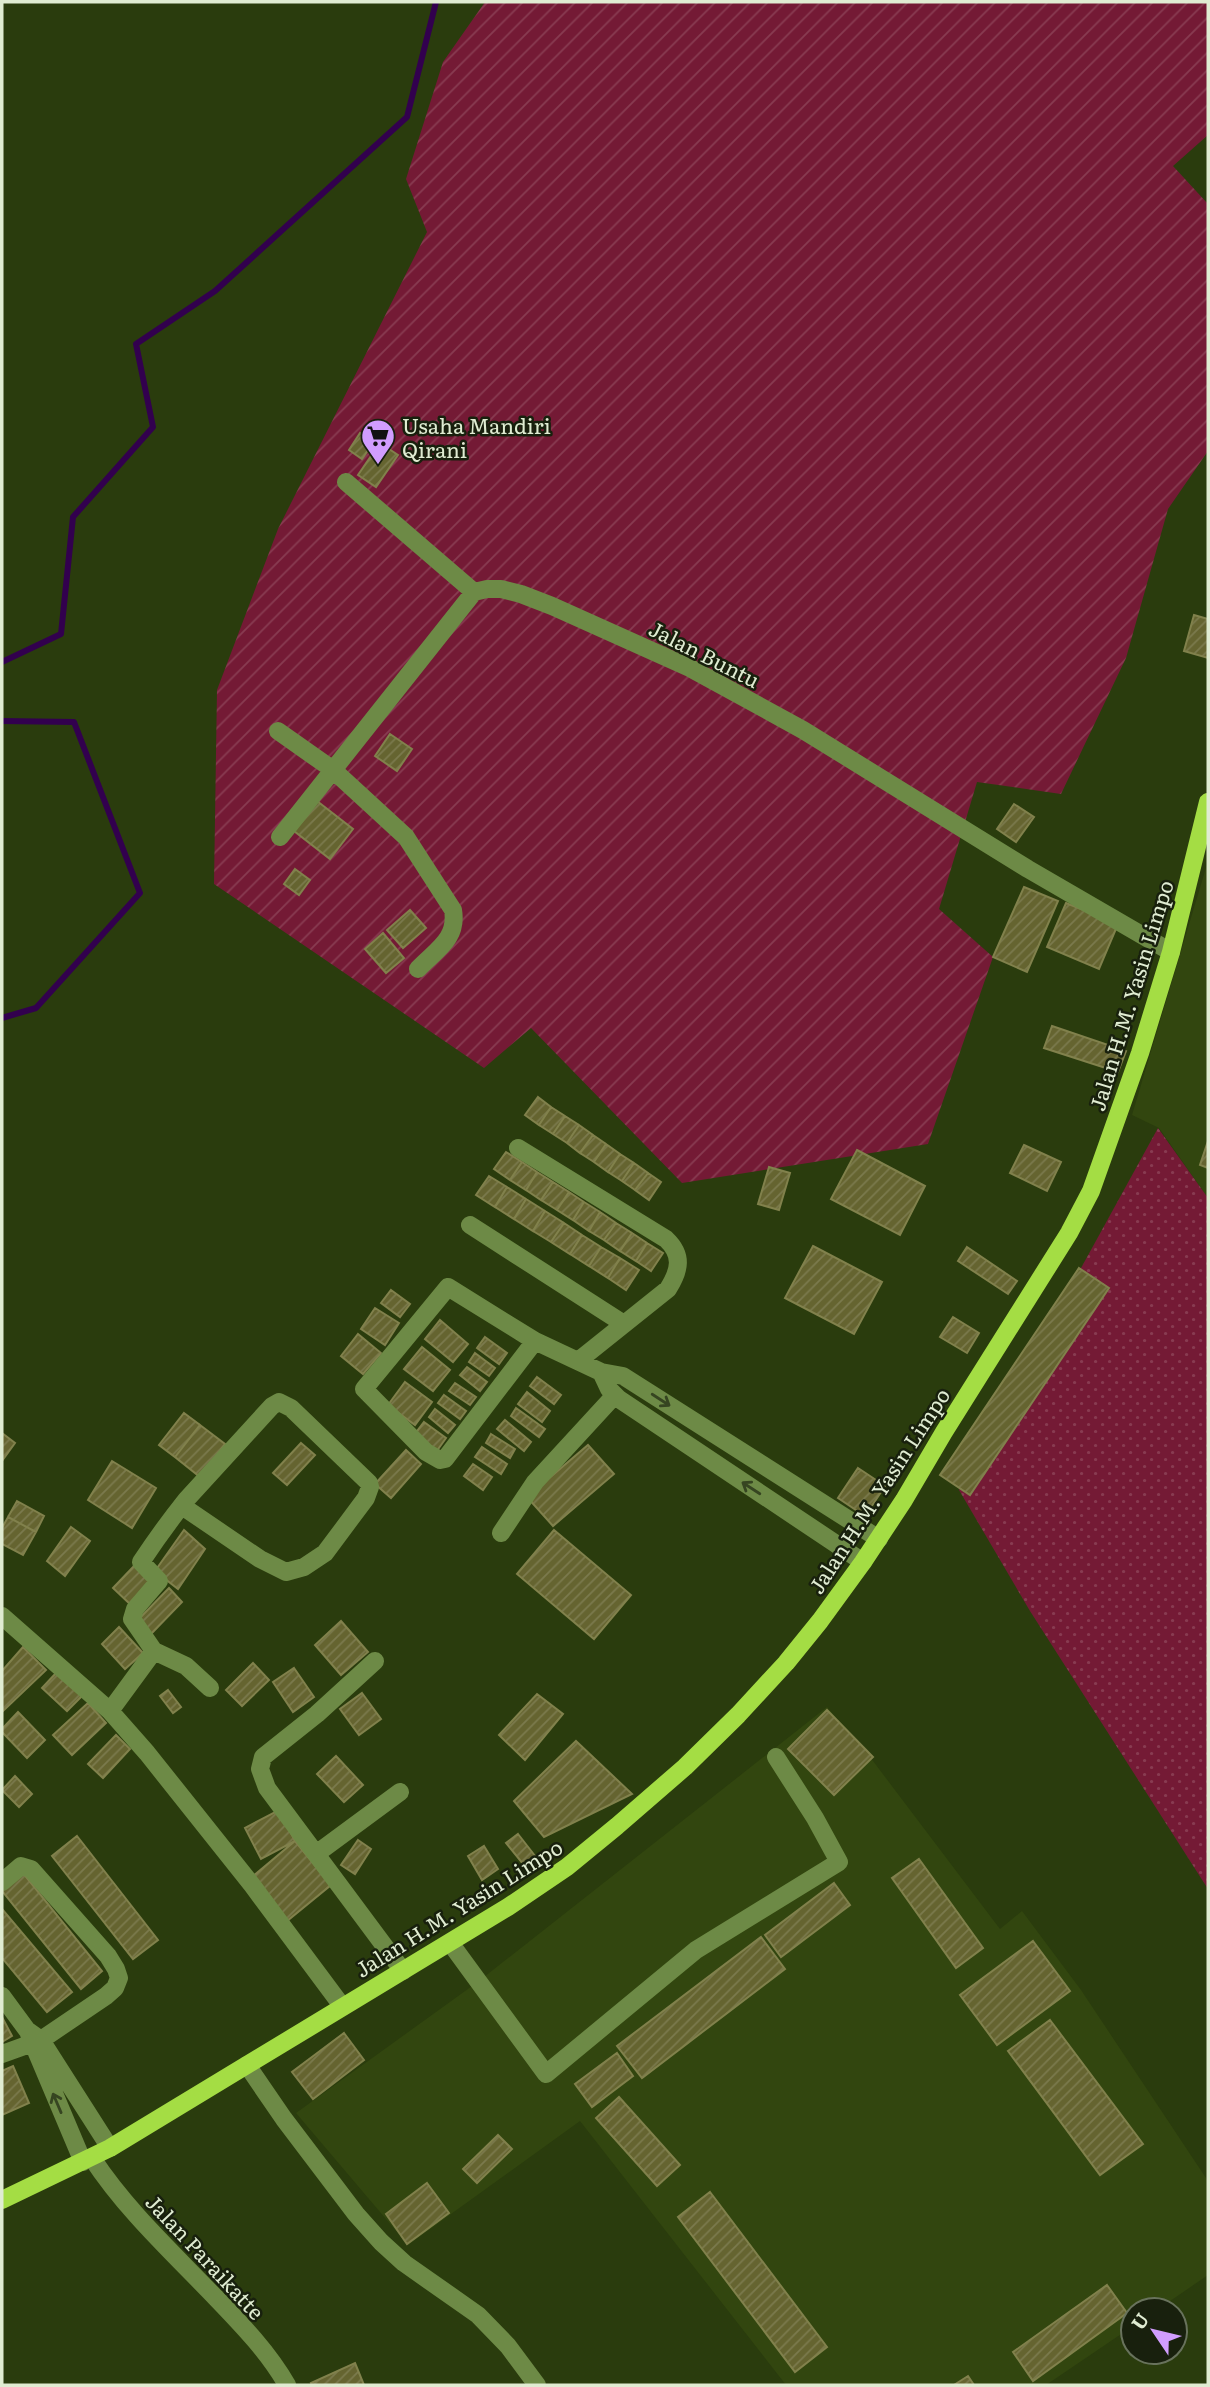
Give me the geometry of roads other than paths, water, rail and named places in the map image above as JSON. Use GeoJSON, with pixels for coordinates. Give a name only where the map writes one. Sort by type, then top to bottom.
{"type":"FeatureCollection","features":[{"type":"Feature","properties":{"kind":"main road","name":"Jalan H.M. Yasin Limpo"},"geometry":{"type":"LineString","coordinates":[[2,2200],[110,2148],[342,2006],[451,1944],[567,1867],[685,1767],[786,1663],[879,1539],[1069,1233],[1091,1191],[1140,1053],[1171,951],[1203,841],[1208,802]]}},
{"type":"Feature","properties":{"kind":"street"},"geometry":{"type":"LineString","coordinates":[[280,837],[474,592],[346,482]]}},
{"type":"Feature","properties":{"kind":"street","name":"Jalan Buntu"},"geometry":{"type":"LineString","coordinates":[[474,592],[501,589],[521,594],[690,668],[803,730],[940,812],[1028,869],[1171,951]]}},
{"type":"Feature","properties":{"kind":"street"},"geometry":{"type":"LineString","coordinates":[[278,731],[332,769],[406,837],[453,910],[455,922],[452,934],[418,969]]}},
{"type":"Feature","properties":{"kind":"street"},"geometry":{"type":"LineString","coordinates":[[518,1148],[666,1239],[674,1246],[679,1257],[679,1267],[668,1289],[578,1362]]}},
{"type":"Feature","properties":{"kind":"street"},"geometry":{"type":"LineString","coordinates":[[470,1225],[624,1324]]}},
{"type":"Feature","properties":{"kind":"street"},"geometry":{"type":"LineString","coordinates":[[535,1341],[445,1459],[434,1458],[426,1452],[364,1389],[448,1287],[535,1341],[601,1372],[623,1376],[879,1539]]}},
{"type":"Feature","properties":{"kind":"street"},"geometry":{"type":"LineString","coordinates":[[601,1372],[615,1395],[863,1562]]}},
{"type":"Feature","properties":{"kind":"street"},"geometry":{"type":"LineString","coordinates":[[501,1533],[535,1482],[615,1395]]}},
{"type":"Feature","properties":{"kind":"street"},"geometry":{"type":"LineString","coordinates":[[181,1506],[260,1559],[286,1573],[304,1567],[325,1553],[366,1499],[370,1487],[369,1483],[291,1408],[279,1402],[265,1413],[181,1506],[141,1562],[159,1581],[135,1609],[132,1619],[154,1651],[186,1666],[210,1688]]}},
{"type":"Feature","properties":{"kind":"street"},"geometry":{"type":"LineString","coordinates":[[2,1616],[110,1711],[252,1885],[342,2006]]}},
{"type":"Feature","properties":{"kind":"street"},"geometry":{"type":"LineString","coordinates":[[110,1711],[154,1651]]}},
{"type":"Feature","properties":{"kind":"street"},"geometry":{"type":"LineString","coordinates":[[375,1661],[317,1714],[263,1757],[260,1764],[267,1788],[403,1971]]}},
{"type":"Feature","properties":{"kind":"street"},"geometry":{"type":"LineString","coordinates":[[451,1944],[546,2074],[696,1950],[839,1862],[776,1757]]}},
{"type":"Feature","properties":{"kind":"street"},"geometry":{"type":"LineString","coordinates":[[316,1854],[400,1792]]}},
{"type":"Feature","properties":{"kind":"street"},"geometry":{"type":"LineString","coordinates":[[2,1882],[21,1866],[31,1868],[92,1937],[118,1972],[119,1982],[110,1993],[2,2054]]}},
{"type":"Feature","properties":{"kind":"street"},"geometry":{"type":"LineString","coordinates":[[2,1996],[110,2148]]}},
{"type":"Feature","properties":{"kind":"street","name":"Jalan Paraikatte"},"geometry":{"type":"LineString","coordinates":[[33,2038],[87,2160],[247,2332],[287,2385]]}},
{"type":"Feature","properties":{"kind":"street"},"geometry":{"type":"LineString","coordinates":[[247,2065],[356,2214],[381,2242],[404,2263],[478,2315],[508,2346],[537,2385]]}},
{"type":"Feature","properties":{"kind":"waterway"},"geometry":{"type":"LineString","coordinates":[[2,662],[61,634],[73,517],[153,427],[136,344],[215,291],[407,117],[436,2]]}},
{"type":"Feature","properties":{"kind":"waterway"},"geometry":{"type":"LineString","coordinates":[[2,721],[74,722],[140,893],[36,1008],[2,1018]]}},
{"type":"Feature","properties":{"kind":"place","name":"Usaha Mandiri Qirani"},"geometry":{"type":"Point","coordinates":[378,466]}}]}
